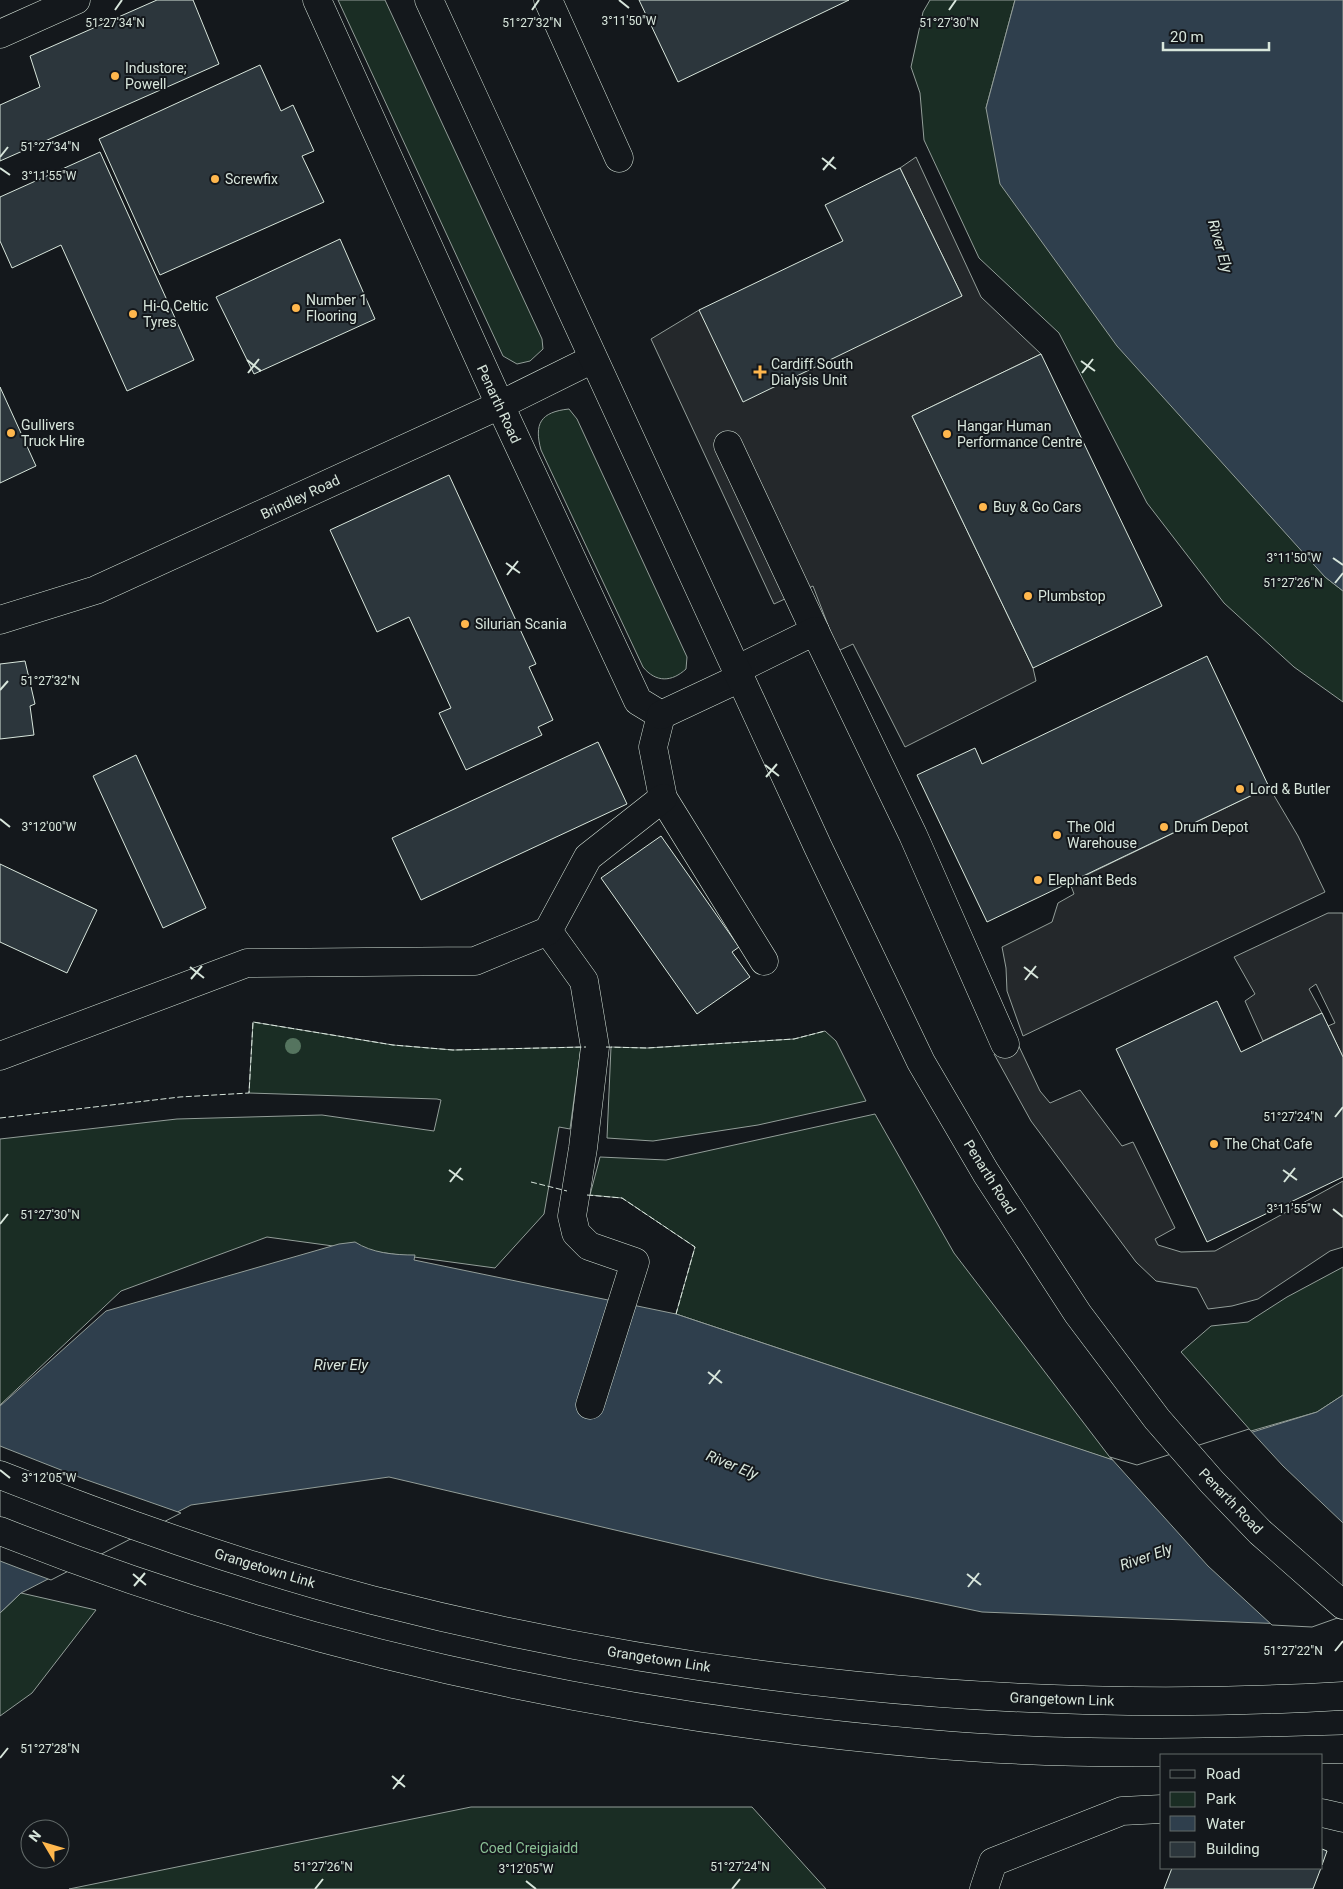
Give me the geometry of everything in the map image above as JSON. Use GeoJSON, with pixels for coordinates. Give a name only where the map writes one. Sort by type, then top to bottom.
{"type":"FeatureCollection","features":[{"type":"Feature","properties":{"kind":"main road"},"geometry":{"type":"LineString","coordinates":[[0,34],[76,0]]}},
{"type":"Feature","properties":{"kind":"main road","name":"Penarth Road"},"geometry":{"type":"LineString","coordinates":[[317,0],[500,405],[638,701],[661,715]]}},
{"type":"Feature","properties":{"kind":"main road","name":"Penarth Road"},"geometry":{"type":"LineString","coordinates":[[429,0],[818,847],[921,1062],[986,1173],[1078,1314],[1157,1418],[1212,1482],[1260,1532],[1343,1605]]}},
{"type":"Feature","properties":{"kind":"main road"},"geometry":{"type":"LineString","coordinates":[[548,0],[619,158]]}},
{"type":"Feature","properties":{"kind":"main road","name":"Brindley Road"},"geometry":{"type":"LineString","coordinates":[[0,620],[96,590],[500,405],[593,359]]}},
{"type":"Feature","properties":{"kind":"main road"},"geometry":{"type":"LineString","coordinates":[[728,444],[815,631],[914,835],[1005,1044]]}},
{"type":"Feature","properties":{"kind":"main road"},"geometry":{"type":"LineString","coordinates":[[764,961],[663,798],[653,747],[661,715],[815,631]]}},
{"type":"Feature","properties":{"kind":"main road"},"geometry":{"type":"LineString","coordinates":[[0,1056],[248,963],[475,961],[548,931],[588,858],[663,798]]}},
{"type":"Feature","properties":{"kind":"main road"},"geometry":{"type":"LineString","coordinates":[[548,931],[584,981],[595,1047],[583,1148],[572,1216],[576,1233],[589,1246],[635,1262],[590,1405]]}},
{"type":"Feature","properties":{"kind":"main road","name":"Grangetown Link"},"geometry":{"type":"LineString","coordinates":[[0,1475],[80,1506],[209,1551],[371,1600],[502,1630],[690,1664],[842,1684],[1053,1700],[1168,1703],[1343,1696]]}},
{"type":"Feature","properties":{"kind":"main road"},"geometry":{"type":"LineString","coordinates":[[0,1531],[163,1591],[351,1647],[556,1693],[681,1716],[829,1734],[953,1746],[1177,1754],[1343,1748]]}},
{"type":"Feature","properties":{"kind":"main road"},"geometry":{"type":"LineString","coordinates":[[984,1889],[993,1862],[1122,1811],[1160,1809]]}},
{"type":"Feature","properties":{"kind":"main road"},"geometry":{"type":"LineString","coordinates":[[1323,1813],[1343,1818]]}},
{"type":"Feature","properties":{"kind":"green space"},"geometry":{"type":"Polygon","coordinates":[[[338,0],[385,0],[542,339],[543,349],[530,361],[517,364],[503,356],[338,0]]]}},
{"type":"Feature","properties":{"kind":"green space"},"geometry":{"type":"Polygon","coordinates":[[[930,0],[1015,0],[986,108],[1325,577],[1343,591],[1343,702],[1294,667],[1224,603],[1147,503],[1059,333],[979,258],[924,140],[920,93],[911,67],[923,12],[930,0]]]}},
{"type":"Feature","properties":{"kind":"green space"},"geometry":{"type":"Polygon","coordinates":[[[569,409],[577,419],[687,657],[686,669],[670,678],[664,679],[653,676],[643,667],[541,450],[538,433],[541,421],[551,413],[569,409]]]}},
{"type":"Feature","properties":{"kind":"green space"},"geometry":{"type":"Polygon","coordinates":[[[253,1022],[393,1045],[453,1050],[581,1047],[570,1129],[559,1127],[544,1214],[495,1268],[267,1237],[121,1291],[0,1405],[0,1139],[177,1119],[322,1115],[434,1131],[441,1100],[437,1099],[249,1093],[253,1022]]]}},
{"type":"Feature","properties":{"kind":"green space"},"geometry":{"type":"Polygon","coordinates":[[[825,1031],[836,1041],[866,1101],[758,1125],[653,1141],[607,1138],[611,1047],[647,1048],[794,1039],[825,1031]]]}},
{"type":"Feature","properties":{"kind":"green space"},"geometry":{"type":"Polygon","coordinates":[[[875,1114],[954,1253],[1112,1460],[676,1314],[695,1247],[622,1198],[590,1195],[600,1157],[666,1160],[875,1114]]]}},
{"type":"Feature","properties":{"kind":"green space"},"geometry":{"type":"Polygon","coordinates":[[[1343,1267],[1343,1395],[1317,1412],[1251,1431],[1181,1352],[1211,1326],[1248,1322],[1287,1297],[1343,1267]]]}},
{"type":"Feature","properties":{"kind":"green space"},"geometry":{"type":"Polygon","coordinates":[[[21,1593],[96,1610],[32,1693],[0,1716],[0,1613],[21,1593]]]}},
{"type":"Feature","properties":{"kind":"green space","name":"Coed Creigiaidd"},"geometry":{"type":"Polygon","coordinates":[[[471,1807],[752,1807],[826,1889],[69,1889],[471,1807]]]}},
{"type":"Feature","properties":{"kind":"shaded area"},"geometry":{"type":"Polygon","coordinates":[[[916,157],[981,297],[1041,354],[912,416],[1033,668],[1036,681],[905,747],[853,644],[838,651],[813,586],[774,604],[651,339],[699,310],[962,296],[900,168],[916,157]]]}},
{"type":"Feature","properties":{"kind":"shaded area"},"geometry":{"type":"Polygon","coordinates":[[[1269,787],[1298,836],[1325,892],[1023,1036],[1007,991],[1006,968],[1002,947],[1052,922],[1058,903],[1074,894],[1070,883],[1269,787]]]}},
{"type":"Feature","properties":{"kind":"shaded area"},"geometry":{"type":"Polygon","coordinates":[[[1328,913],[1343,913],[1343,1057],[1328,1026],[1335,1023],[1316,984],[1309,989],[1322,1013],[1263,1041],[1245,1001],[1255,994],[1234,957],[1328,913]]]}},
{"type":"Feature","properties":{"kind":"shaded area"},"geometry":{"type":"Polygon","coordinates":[[[1016,1040],[1040,1091],[1050,1103],[1080,1090],[1122,1146],[1133,1142],[1175,1228],[1155,1239],[1158,1245],[1181,1252],[1215,1251],[1343,1181],[1343,1247],[1330,1251],[1258,1299],[1232,1306],[1208,1309],[1197,1288],[1156,1281],[1136,1262],[1031,1121],[994,1054],[1005,1044],[1016,1040]]]}},
{"type":"Feature","properties":{"kind":"water","name":"River Ely"},"geometry":{"type":"Polygon","coordinates":[[[1015,0],[1343,0],[1343,591],[1325,577],[1117,346],[1000,184],[986,108],[1015,0]]]}},
{"type":"Feature","properties":{"kind":"water","name":"River Ely"},"geometry":{"type":"Polygon","coordinates":[[[355,1242],[369,1249],[384,1253],[415,1255],[414,1260],[676,1314],[1137,1468],[1317,1412],[1343,1395],[1343,1613],[1311,1625],[982,1612],[824,1579],[389,1477],[191,1505],[21,1593],[0,1613],[0,1406],[106,1311],[339,1244],[355,1242]]]}},
{"type":"Feature","properties":{"kind":"pier"},"geometry":{"type":"Polygon","coordinates":[[[1249,1429],[1283,1466],[1343,1523],[1343,1616],[1312,1627],[1272,1625],[1208,1566],[1110,1457],[1137,1465],[1249,1429]]]}},
{"type":"Feature","properties":{"kind":"pier"},"geometry":{"type":"Polygon","coordinates":[[[0,1446],[84,1479],[181,1513],[51,1580],[21,1569],[0,1561],[0,1446]]]}},
{"type":"Feature","properties":{"kind":"building","name":"Industore; Powell"},"geometry":{"type":"Polygon","coordinates":[[[157,0],[193,0],[219,64],[0,161],[0,105],[40,87],[30,56],[157,0]]]}},
{"type":"Feature","properties":{"kind":"building"},"geometry":{"type":"Polygon","coordinates":[[[639,0],[849,0],[678,82],[639,0]]]}},
{"type":"Feature","properties":{"kind":"building","name":"Screwfix"},"geometry":{"type":"Polygon","coordinates":[[[260,65],[281,111],[293,105],[314,151],[302,156],[324,202],[160,275],[99,139],[260,65]]]}},
{"type":"Feature","properties":{"kind":"building","name":"Hi-Q Celtic Tyres"},"geometry":{"type":"Polygon","coordinates":[[[100,152],[194,360],[127,391],[61,245],[12,268],[0,241],[0,197],[100,152]]]}},
{"type":"Feature","properties":{"kind":"building"},"geometry":{"type":"Polygon","coordinates":[[[900,168],[962,296],[743,402],[699,310],[843,241],[825,205],[900,168]]]}},
{"type":"Feature","properties":{"kind":"building","name":"Number 1 Flooring"},"geometry":{"type":"Polygon","coordinates":[[[340,239],[375,319],[254,374],[216,297],[340,239]]]}},
{"type":"Feature","properties":{"kind":"building"},"geometry":{"type":"Polygon","coordinates":[[[1041,354],[1162,606],[1033,668],[912,416],[1041,354]]]}},
{"type":"Feature","properties":{"kind":"building","name":"Gullivers Truck Hire"},"geometry":{"type":"Polygon","coordinates":[[[0,387],[36,466],[0,483],[0,387]]]}},
{"type":"Feature","properties":{"kind":"building","name":"Silurian Scania"},"geometry":{"type":"Polygon","coordinates":[[[449,475],[536,664],[529,667],[553,720],[538,727],[542,735],[466,770],[439,713],[451,708],[409,617],[377,632],[330,530],[449,475]]]}},
{"type":"Feature","properties":{"kind":"building","name":"The Old Warehouse"},"geometry":{"type":"Polygon","coordinates":[[[1207,656],[1269,787],[987,922],[917,775],[975,748],[982,764],[1207,656]]]}},
{"type":"Feature","properties":{"kind":"building"},"geometry":{"type":"Polygon","coordinates":[[[25,661],[35,704],[30,706],[34,735],[0,739],[0,664],[25,661]]]}},
{"type":"Feature","properties":{"kind":"building"},"geometry":{"type":"Polygon","coordinates":[[[598,742],[627,804],[421,900],[392,838],[598,742]]]}},
{"type":"Feature","properties":{"kind":"building"},"geometry":{"type":"Polygon","coordinates":[[[136,755],[206,908],[163,928],[93,776],[136,755]]]}},
{"type":"Feature","properties":{"kind":"building"},"geometry":{"type":"Polygon","coordinates":[[[661,836],[739,947],[732,952],[750,977],[697,1014],[601,878],[661,836]]]}},
{"type":"Feature","properties":{"kind":"building"},"geometry":{"type":"Polygon","coordinates":[[[0,864],[97,910],[67,973],[0,942],[0,864]]]}},
{"type":"Feature","properties":{"kind":"building"},"geometry":{"type":"Polygon","coordinates":[[[1217,1001],[1241,1052],[1322,1013],[1343,1057],[1343,1177],[1207,1242],[1116,1049],[1217,1001]]]}},
{"type":"Feature","properties":{"kind":"building"},"geometry":{"type":"Polygon","coordinates":[[[1323,1849],[1327,1851],[1323,1862],[1323,1849]]]}},
{"type":"Feature","properties":{"kind":"building"},"geometry":{"type":"Polygon","coordinates":[[[1172,1869],[1321,1869],[1313,1889],[1164,1889],[1172,1869]]]}},
{"type":"Feature","properties":{"kind":"fence"},"geometry":{"type":"LineString","coordinates":[[0,1118],[180,1097],[249,1093],[253,1022],[393,1045],[453,1050],[586,1047]]}},
{"type":"Feature","properties":{"kind":"fence"},"geometry":{"type":"LineString","coordinates":[[606,1047],[647,1048],[794,1039],[825,1031]]}},
{"type":"Feature","properties":{"kind":"fence"},"geometry":{"type":"LineString","coordinates":[[531,1182],[567,1191]]}},
{"type":"Feature","properties":{"kind":"fence"},"geometry":{"type":"LineString","coordinates":[[587,1195],[622,1198],[695,1247],[676,1314]]}},
{"type":"Feature","properties":{"kind":"place","name":"Industore; Powell"},"geometry":{"type":"Point","coordinates":[115,76]}},
{"type":"Feature","properties":{"kind":"place","name":"Screwfix"},"geometry":{"type":"Point","coordinates":[215,179]}},
{"type":"Feature","properties":{"kind":"place","name":"Number 1 Flooring"},"geometry":{"type":"Point","coordinates":[296,308]}},
{"type":"Feature","properties":{"kind":"place","name":"Hi-Q Celtic Tyres"},"geometry":{"type":"Point","coordinates":[133,314]}},
{"type":"Feature","properties":{"kind":"place","name":"Cardiff South Dialysis Unit"},"geometry":{"type":"Point","coordinates":[760,372]}},
{"type":"Feature","properties":{"kind":"place","name":"Gullivers Truck Hire"},"geometry":{"type":"Point","coordinates":[11,433]}},
{"type":"Feature","properties":{"kind":"place","name":"Hangar Human Performance Centre"},"geometry":{"type":"Point","coordinates":[947,434]}},
{"type":"Feature","properties":{"kind":"place","name":"Buy & Go Cars"},"geometry":{"type":"Point","coordinates":[983,507]}},
{"type":"Feature","properties":{"kind":"place","name":"Plumbstop"},"geometry":{"type":"Point","coordinates":[1028,596]}},
{"type":"Feature","properties":{"kind":"place","name":"Silurian Scania"},"geometry":{"type":"Point","coordinates":[465,624]}},
{"type":"Feature","properties":{"kind":"place","name":"Lord & Butler"},"geometry":{"type":"Point","coordinates":[1240,789]}},
{"type":"Feature","properties":{"kind":"place","name":"Drum Depot"},"geometry":{"type":"Point","coordinates":[1164,827]}},
{"type":"Feature","properties":{"kind":"place","name":"The Old Warehouse"},"geometry":{"type":"Point","coordinates":[1057,835]}},
{"type":"Feature","properties":{"kind":"place","name":"Elephant Beds"},"geometry":{"type":"Point","coordinates":[1038,880]}},
{"type":"Feature","properties":{"kind":"place","name":"The Chat Cafe"},"geometry":{"type":"Point","coordinates":[1214,1144]}}]}
